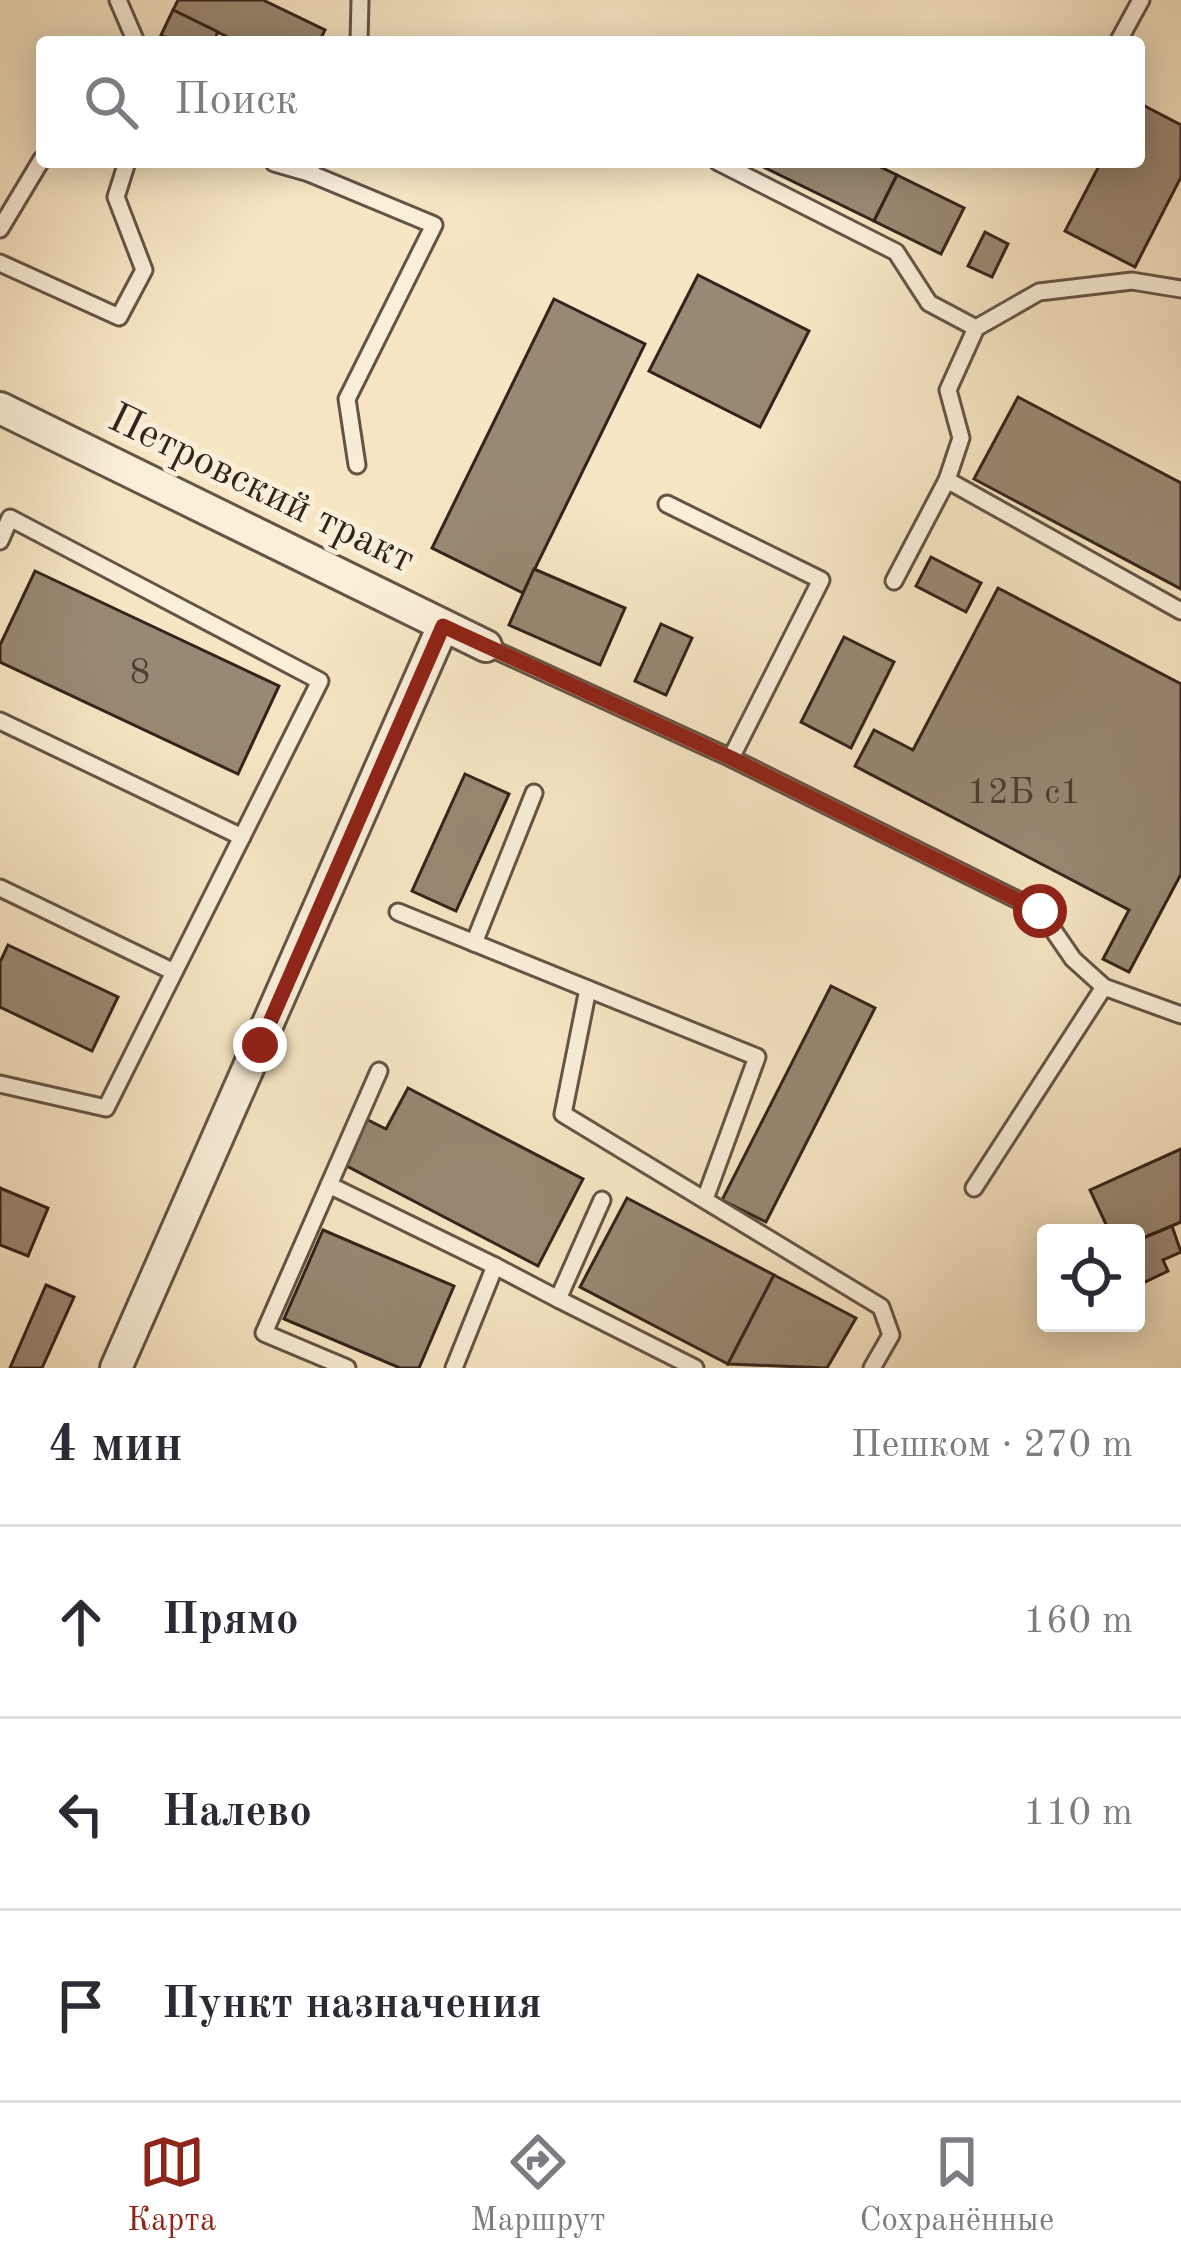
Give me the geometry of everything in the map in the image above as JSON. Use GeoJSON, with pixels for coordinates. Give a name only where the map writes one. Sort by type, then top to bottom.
{"type":"FeatureCollection","features":[{"type":"Feature","properties":{"kind":"street","name":"Петровский тракт"},"geometry":{"type":"LineString","coordinates":[[0,408],[486,646]]}},
{"type":"Feature","properties":{"kind":"street"},"geometry":{"type":"LineString","coordinates":[[116,1368],[443,626]]}},
{"type":"Feature","properties":{"kind":"lane"},"geometry":{"type":"LineString","coordinates":[[118,0],[133,36]]}},
{"type":"Feature","properties":{"kind":"lane"},"geometry":{"type":"LineString","coordinates":[[359,36],[360,0]]}},
{"type":"Feature","properties":{"kind":"lane"},"geometry":{"type":"LineString","coordinates":[[1121,36],[1141,0]]}},
{"type":"Feature","properties":{"kind":"lane"},"geometry":{"type":"LineString","coordinates":[[0,229],[37,168]]}},
{"type":"Feature","properties":{"kind":"lane"},"geometry":{"type":"LineString","coordinates":[[0,263],[119,317],[144,270],[116,196],[123,168]]}},
{"type":"Feature","properties":{"kind":"lane"},"geometry":{"type":"LineString","coordinates":[[314,168],[434,225],[347,398],[357,465]]}},
{"type":"Feature","properties":{"kind":"lane"},"geometry":{"type":"LineString","coordinates":[[730,168],[896,252],[929,303],[976,328]]}},
{"type":"Feature","properties":{"kind":"lane"},"geometry":{"type":"LineString","coordinates":[[894,581],[947,480],[961,438],[948,390],[976,328],[1039,292],[1132,281],[1181,289]]}},
{"type":"Feature","properties":{"kind":"lane"},"geometry":{"type":"LineString","coordinates":[[947,480],[1181,610]]}},
{"type":"Feature","properties":{"kind":"lane"},"geometry":{"type":"LineString","coordinates":[[667,504],[821,580],[731,758]]}},
{"type":"Feature","properties":{"kind":"lane"},"geometry":{"type":"LineString","coordinates":[[0,541],[10,518],[320,681],[106,1108],[0,1084]]}},
{"type":"Feature","properties":{"kind":"lane"},"geometry":{"type":"LineString","coordinates":[[486,646],[731,758],[1040,911],[1073,959],[1104,987],[1181,1015]]}},
{"type":"Feature","properties":{"kind":"lane"},"geometry":{"type":"LineString","coordinates":[[0,721],[242,837]]}},
{"type":"Feature","properties":{"kind":"lane"},"geometry":{"type":"LineString","coordinates":[[474,943],[533,793]]}},
{"type":"Feature","properties":{"kind":"lane"},"geometry":{"type":"LineString","coordinates":[[0,888],[174,972]]}},
{"type":"Feature","properties":{"kind":"lane"},"geometry":{"type":"LineString","coordinates":[[398,912],[757,1057],[705,1199]]}},
{"type":"Feature","properties":{"kind":"lane"},"geometry":{"type":"LineString","coordinates":[[974,1188],[1104,987]]}},
{"type":"Feature","properties":{"kind":"lane"},"geometry":{"type":"LineString","coordinates":[[588,989],[563,1114],[881,1307],[891,1335],[872,1368]]}},
{"type":"Feature","properties":{"kind":"lane"},"geometry":{"type":"LineString","coordinates":[[347,1368],[264,1334],[379,1071]]}},
{"type":"Feature","properties":{"kind":"lane"},"geometry":{"type":"LineString","coordinates":[[329,1185],[694,1368]]}},
{"type":"Feature","properties":{"kind":"lane"},"geometry":{"type":"LineString","coordinates":[[558,1299],[602,1200]]}},
{"type":"Feature","properties":{"kind":"lane"},"geometry":{"type":"LineString","coordinates":[[454,1368],[495,1266]]}},
{"type":"Feature","properties":{"kind":"building"},"geometry":{"type":"Polygon","coordinates":[[[178,0],[263,0],[325,30],[322,36],[226,36],[173,10],[178,0]]]}},
{"type":"Feature","properties":{"kind":"building"},"geometry":{"type":"Polygon","coordinates":[[[173,10],[218,32],[216,36],[161,35],[173,10]]]}},
{"type":"Feature","properties":{"kind":"building"},"geometry":{"type":"Polygon","coordinates":[[[1145,106],[1181,125],[1181,177],[1135,267],[1065,231],[1098,168],[1145,168],[1145,106]]]}},
{"type":"Feature","properties":{"kind":"building"},"geometry":{"type":"Polygon","coordinates":[[[765,168],[882,168],[897,175],[874,221],[765,168]]]}},
{"type":"Feature","properties":{"kind":"building"},"geometry":{"type":"Polygon","coordinates":[[[897,175],[964,208],[941,254],[874,221],[897,175]]]}},
{"type":"Feature","properties":{"kind":"building"},"geometry":{"type":"Polygon","coordinates":[[[985,232],[1008,244],[992,277],[968,266],[985,232]]]}},
{"type":"Feature","properties":{"kind":"building"},"geometry":{"type":"Polygon","coordinates":[[[698,275],[809,331],[760,427],[649,371],[698,275]]]}},
{"type":"Feature","properties":{"kind":"building"},"geometry":{"type":"Polygon","coordinates":[[[554,299],[645,344],[523,593],[432,548],[554,299]]]}},
{"type":"Feature","properties":{"kind":"building"},"geometry":{"type":"Polygon","coordinates":[[[1018,397],[1181,483],[1181,589],[974,479],[1018,397]]]}},
{"type":"Feature","properties":{"kind":"building"},"geometry":{"type":"Polygon","coordinates":[[[931,557],[981,583],[966,612],[916,586],[931,557]]]}},
{"type":"Feature","properties":{"kind":"building"},"geometry":{"type":"Polygon","coordinates":[[[534,569],[625,608],[600,665],[509,625],[534,569]]]}},
{"type":"Feature","properties":{"kind":"building"},"geometry":{"type":"Polygon","coordinates":[[[35,571],[279,686],[238,774],[0,662],[0,645],[35,571]]]}},
{"type":"Feature","properties":{"kind":"building"},"geometry":{"type":"Polygon","coordinates":[[[998,588],[1181,684],[1181,874],[1129,972],[1103,959],[1129,910],[855,766],[874,730],[913,750],[998,588]]]}},
{"type":"Feature","properties":{"kind":"building"},"geometry":{"type":"Polygon","coordinates":[[[661,624],[692,638],[666,695],[635,681],[661,624]]]}},
{"type":"Feature","properties":{"kind":"building"},"geometry":{"type":"Polygon","coordinates":[[[844,637],[894,662],[851,748],[801,722],[844,637]]]}},
{"type":"Feature","properties":{"kind":"building"},"geometry":{"type":"Polygon","coordinates":[[[465,774],[509,794],[456,911],[412,891],[465,774]]]}},
{"type":"Feature","properties":{"kind":"building"},"geometry":{"type":"Polygon","coordinates":[[[8,945],[118,997],[92,1051],[0,1007],[0,962],[8,945]]]}},
{"type":"Feature","properties":{"kind":"building"},"geometry":{"type":"Polygon","coordinates":[[[831,986],[875,1008],[766,1222],[722,1200],[831,986]]]}},
{"type":"Feature","properties":{"kind":"building"},"geometry":{"type":"Polygon","coordinates":[[[408,1088],[583,1179],[538,1266],[343,1164],[366,1119],[386,1129],[408,1088]]]}},
{"type":"Feature","properties":{"kind":"building"},"geometry":{"type":"Polygon","coordinates":[[[1181,1149],[1181,1222],[1145,1237],[1145,1224],[1106,1224],[1090,1190],[1181,1149]]]}},
{"type":"Feature","properties":{"kind":"building"},"geometry":{"type":"Polygon","coordinates":[[[0,1188],[48,1208],[28,1256],[0,1245],[0,1188]]]}},
{"type":"Feature","properties":{"kind":"building"},"geometry":{"type":"Polygon","coordinates":[[[627,1198],[774,1275],[728,1364],[580,1287],[627,1198]]]}},
{"type":"Feature","properties":{"kind":"building"},"geometry":{"type":"Polygon","coordinates":[[[1172,1226],[1181,1252],[1163,1260],[1168,1271],[1145,1282],[1145,1237],[1172,1226]]]}},
{"type":"Feature","properties":{"kind":"building"},"geometry":{"type":"Polygon","coordinates":[[[323,1230],[454,1286],[419,1368],[400,1368],[284,1319],[323,1230]]]}},
{"type":"Feature","properties":{"kind":"building"},"geometry":{"type":"Polygon","coordinates":[[[774,1275],[856,1318],[827,1368],[728,1364],[774,1275]]]}},
{"type":"Feature","properties":{"kind":"building"},"geometry":{"type":"Polygon","coordinates":[[[46,1285],[74,1297],[42,1368],[10,1368],[46,1285]]]}},
{"type":"Feature","properties":{"kind":"route"},"geometry":{"type":"LineString","coordinates":[[260,1045],[443,626],[731,758],[1040,911]]}}]}
